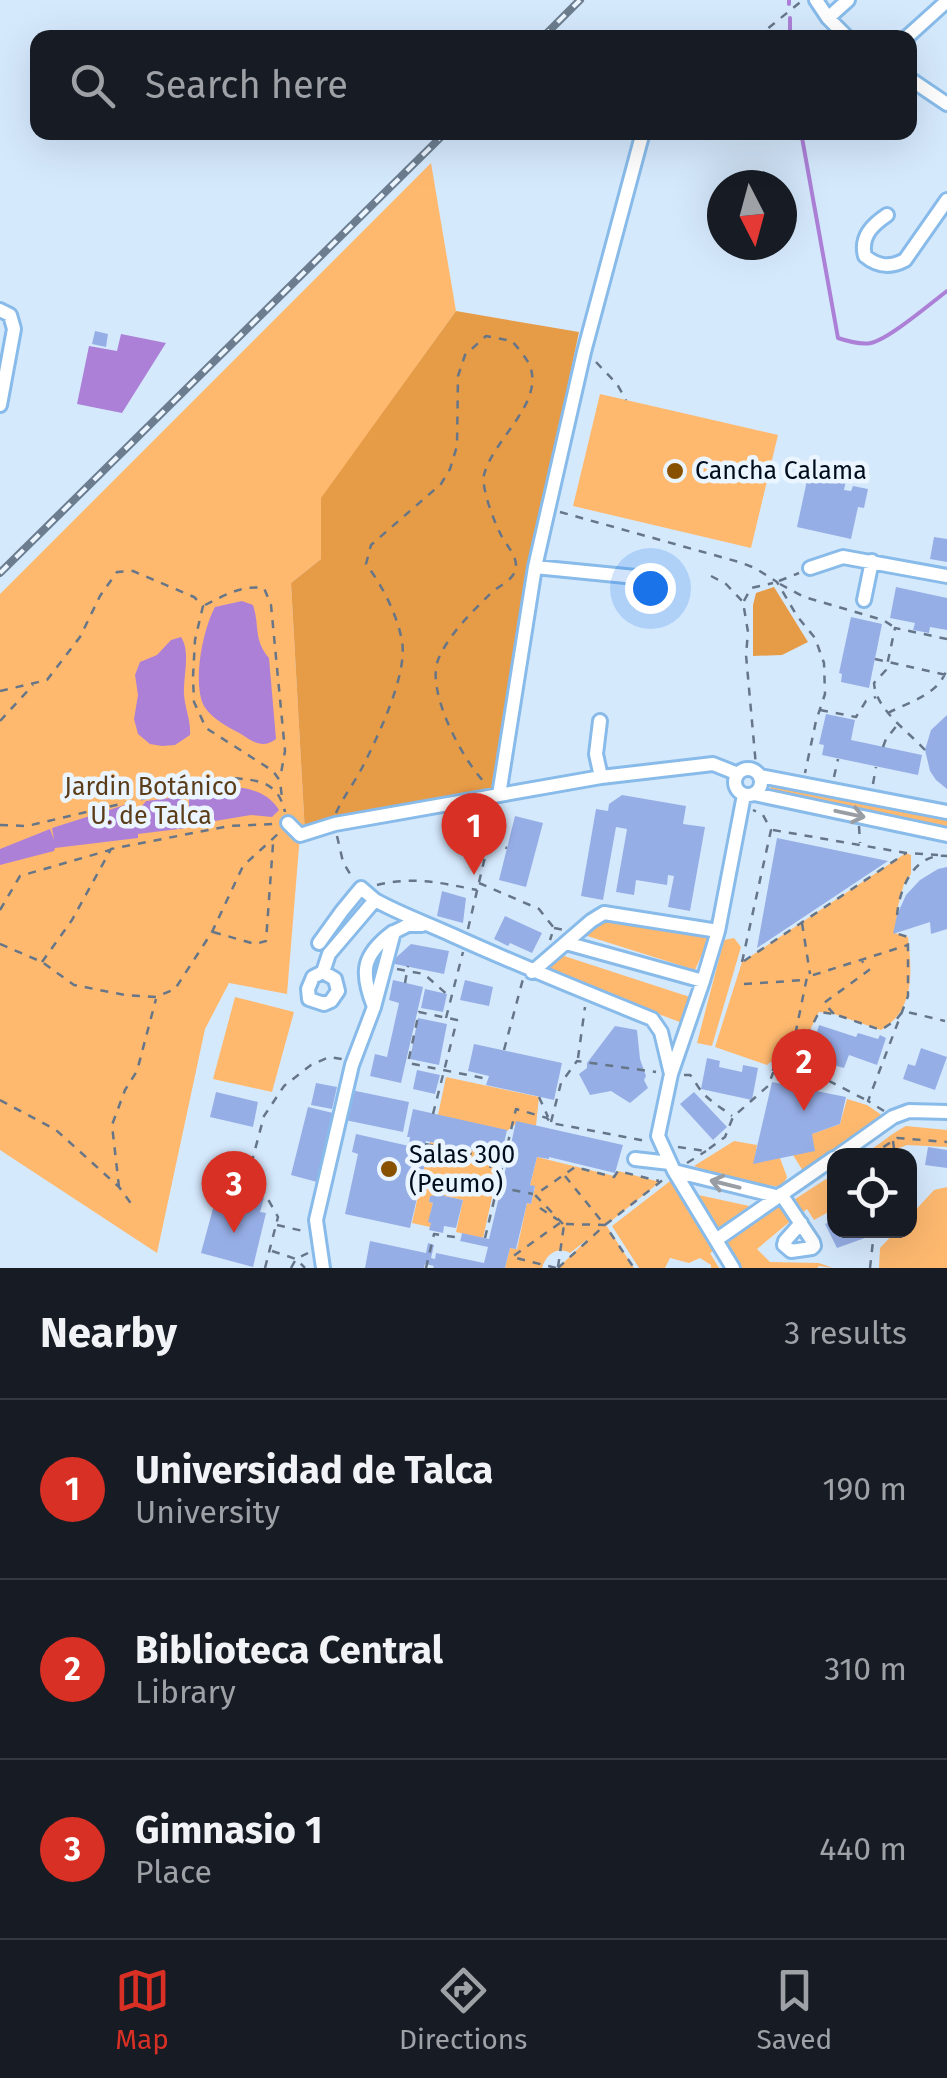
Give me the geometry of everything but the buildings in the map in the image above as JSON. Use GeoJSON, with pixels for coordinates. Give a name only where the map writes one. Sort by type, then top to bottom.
{"type":"FeatureCollection","features":[{"type":"Feature","properties":{"kind":"street"},"geometry":{"type":"LineString","coordinates":[[816,0],[840,30]]}},
{"type":"Feature","properties":{"kind":"street"},"geometry":{"type":"LineString","coordinates":[[828,18],[848,0]]}},
{"type":"Feature","properties":{"kind":"street"},"geometry":{"type":"LineString","coordinates":[[915,30],[947,1]]}},
{"type":"Feature","properties":{"kind":"street"},"geometry":{"type":"LineString","coordinates":[[917,83],[944,97]]}},
{"type":"Feature","properties":{"kind":"street"},"geometry":{"type":"LineString","coordinates":[[500,796],[536,567],[584,352],[641,140]]}},
{"type":"Feature","properties":{"kind":"street"},"geometry":{"type":"LineString","coordinates":[[887,215],[876,222],[863,246],[865,256],[882,266],[906,260],[947,200]]}},
{"type":"Feature","properties":{"kind":"street"},"geometry":{"type":"LineString","coordinates":[[0,310],[7,312],[14,329],[0,405]]}},
{"type":"Feature","properties":{"kind":"street"},"geometry":{"type":"LineString","coordinates":[[810,568],[843,557],[947,576]]}},
{"type":"Feature","properties":{"kind":"street"},"geometry":{"type":"LineString","coordinates":[[864,600],[872,561]]}},
{"type":"Feature","properties":{"kind":"street"},"geometry":{"type":"LineString","coordinates":[[536,567],[656,579]]}},
{"type":"Feature","properties":{"kind":"street"},"geometry":{"type":"LineString","coordinates":[[600,721],[596,754],[601,777]]}},
{"type":"Feature","properties":{"kind":"street"},"geometry":{"type":"LineString","coordinates":[[288,823],[300,834],[335,824],[601,777],[713,764],[738,774]]}},
{"type":"Feature","properties":{"kind":"street"},"geometry":{"type":"LineString","coordinates":[[947,812],[747,769],[735,779],[736,789],[749,794],[947,835]]}},
{"type":"Feature","properties":{"kind":"street"},"geometry":{"type":"LineString","coordinates":[[733,1268],[672,1167],[658,1136],[671,1074],[718,931],[749,794],[761,786],[758,774]]}},
{"type":"Feature","properties":{"kind":"street"},"geometry":{"type":"LineString","coordinates":[[319,943],[362,888],[374,900],[466,941],[527,975],[652,1019],[661,1032],[671,1074]]}},
{"type":"Feature","properties":{"kind":"street"},"geometry":{"type":"LineString","coordinates":[[323,972],[329,954],[374,900]]}},
{"type":"Feature","properties":{"kind":"street"},"geometry":{"type":"LineString","coordinates":[[527,975],[604,913],[718,931]]}},
{"type":"Feature","properties":{"kind":"street"},"geometry":{"type":"LineString","coordinates":[[374,1007],[366,974],[370,952],[408,925],[430,925]]}},
{"type":"Feature","properties":{"kind":"street"},"geometry":{"type":"LineString","coordinates":[[323,1268],[316,1220],[352,1065],[374,1007],[394,932]]}},
{"type":"Feature","properties":{"kind":"street"},"geometry":{"type":"LineString","coordinates":[[566,942],[703,981]]}},
{"type":"Feature","properties":{"kind":"street"},"geometry":{"type":"LineString","coordinates":[[849,1148],[893,1116],[909,1111],[947,1112]]}},
{"type":"Feature","properties":{"kind":"street"},"geometry":{"type":"LineString","coordinates":[[635,1159],[779,1195],[801,1223]]}},
{"type":"Feature","properties":{"kind":"street"},"geometry":{"type":"LineString","coordinates":[[716,1240],[827,1163]]}},
{"type":"Feature","properties":{"kind":"path"},"geometry":{"type":"LineString","coordinates":[[766,30],[803,0]]}},
{"type":"Feature","properties":{"kind":"path"},"geometry":{"type":"LineString","coordinates":[[446,1018],[500,796],[474,771],[458,748],[447,723],[436,677],[437,662],[448,642],[516,568],[483,484],[484,472],[532,390],[530,366],[512,340],[486,336],[465,355],[458,376],[457,446],[450,468],[440,484],[371,545],[366,564],[394,616],[403,643],[401,666],[388,710],[337,811],[335,824],[343,862],[362,888],[394,881],[428,880],[477,890]]}},
{"type":"Feature","properties":{"kind":"path"},"geometry":{"type":"LineString","coordinates":[[584,352],[602,367],[626,400]]}},
{"type":"Feature","properties":{"kind":"path"},"geometry":{"type":"LineString","coordinates":[[549,509],[739,562],[804,597],[882,620],[895,628],[947,639]]}},
{"type":"Feature","properties":{"kind":"path"},"geometry":{"type":"LineString","coordinates":[[743,602],[751,588],[810,568]]}},
{"type":"Feature","properties":{"kind":"path"},"geometry":{"type":"LineString","coordinates":[[0,690],[47,680],[80,637],[100,596],[118,572],[133,571],[194,597],[204,606]]}},
{"type":"Feature","properties":{"kind":"path"},"geometry":{"type":"LineString","coordinates":[[711,576],[726,584],[743,602],[758,774]]}},
{"type":"Feature","properties":{"kind":"path"},"geometry":{"type":"LineString","coordinates":[[776,582],[815,638],[824,663],[825,694],[805,773]]}},
{"type":"Feature","properties":{"kind":"path"},"geometry":{"type":"LineString","coordinates":[[280,781],[273,771],[206,728],[194,702],[195,640],[204,606],[250,586],[264,588],[271,605],[285,751],[280,781],[288,823]]}},
{"type":"Feature","properties":{"kind":"path"},"geometry":{"type":"LineString","coordinates":[[895,628],[886,670],[874,683],[877,697],[887,713],[925,750]]}},
{"type":"Feature","properties":{"kind":"path"},"geometry":{"type":"LineString","coordinates":[[875,659],[946,675]]}},
{"type":"Feature","properties":{"kind":"path"},"geometry":{"type":"LineString","coordinates":[[887,713],[936,690],[947,668]]}},
{"type":"Feature","properties":{"kind":"path"},"geometry":{"type":"LineString","coordinates":[[0,720],[35,682]]}},
{"type":"Feature","properties":{"kind":"path"},"geometry":{"type":"LineString","coordinates":[[820,710],[856,717],[866,701],[877,697]]}},
{"type":"Feature","properties":{"kind":"path"},"geometry":{"type":"LineString","coordinates":[[884,747],[898,723]]}},
{"type":"Feature","properties":{"kind":"path"},"geometry":{"type":"LineString","coordinates":[[834,778],[838,759]]}},
{"type":"Feature","properties":{"kind":"path"},"geometry":{"type":"LineString","coordinates":[[872,785],[876,767]]}},
{"type":"Feature","properties":{"kind":"path"},"geometry":{"type":"LineString","coordinates":[[0,825],[27,826],[231,778],[262,780],[282,798]]}},
{"type":"Feature","properties":{"kind":"path"},"geometry":{"type":"LineString","coordinates":[[858,816],[860,845]]}},
{"type":"Feature","properties":{"kind":"path"},"geometry":{"type":"LineString","coordinates":[[0,944],[42,962],[74,984],[156,997],[174,989],[212,932],[243,866],[288,823]]}},
{"type":"Feature","properties":{"kind":"path"},"geometry":{"type":"LineString","coordinates":[[0,910],[20,876],[111,850],[229,826],[288,823]]}},
{"type":"Feature","properties":{"kind":"path"},"geometry":{"type":"LineString","coordinates":[[906,853],[742,962],[772,830],[906,853],[947,856]]}},
{"type":"Feature","properties":{"kind":"path"},"geometry":{"type":"LineString","coordinates":[[212,932],[255,944],[266,940],[273,841]]}},
{"type":"Feature","properties":{"kind":"path"},"geometry":{"type":"LineString","coordinates":[[488,842],[507,848]]}},
{"type":"Feature","properties":{"kind":"path"},"geometry":{"type":"LineString","coordinates":[[42,962],[72,920],[111,850]]}},
{"type":"Feature","properties":{"kind":"path"},"geometry":{"type":"LineString","coordinates":[[897,915],[910,874],[923,860],[938,855]]}},
{"type":"Feature","properties":{"kind":"path"},"geometry":{"type":"LineString","coordinates":[[479,883],[539,909],[554,928],[549,944]]}},
{"type":"Feature","properties":{"kind":"path"},"geometry":{"type":"LineString","coordinates":[[802,922],[811,976]]}},
{"type":"Feature","properties":{"kind":"path"},"geometry":{"type":"LineString","coordinates":[[868,1102],[908,996],[908,937],[896,933]]}},
{"type":"Feature","properties":{"kind":"path"},"geometry":{"type":"LineString","coordinates":[[788,1066],[807,977],[909,945]]}},
{"type":"Feature","properties":{"kind":"path"},"geometry":{"type":"LineString","coordinates":[[834,1014],[824,1003],[869,970],[861,960]]}},
{"type":"Feature","properties":{"kind":"path"},"geometry":{"type":"LineString","coordinates":[[384,966],[424,974],[450,998]]}},
{"type":"Feature","properties":{"kind":"path"},"geometry":{"type":"LineString","coordinates":[[405,983],[407,968]]}},
{"type":"Feature","properties":{"kind":"path"},"geometry":{"type":"LineString","coordinates":[[504,1050],[527,975]]}},
{"type":"Feature","properties":{"kind":"path"},"geometry":{"type":"LineString","coordinates":[[744,984],[806,980]]}},
{"type":"Feature","properties":{"kind":"path"},"geometry":{"type":"LineString","coordinates":[[119,1187],[112,1125],[136,1070],[156,997]]}},
{"type":"Feature","properties":{"kind":"path"},"geometry":{"type":"LineString","coordinates":[[551,1123],[562,1083],[577,1061],[586,1001]]}},
{"type":"Feature","properties":{"kind":"path"},"geometry":{"type":"LineString","coordinates":[[799,1065],[819,1012],[881,1030],[903,1010]]}},
{"type":"Feature","properties":{"kind":"path"},"geometry":{"type":"LineString","coordinates":[[903,1010],[946,1021]]}},
{"type":"Feature","properties":{"kind":"path"},"geometry":{"type":"LineString","coordinates":[[433,1114],[444,1070],[457,1020],[418,1012],[408,1063],[444,1070],[488,1080]]}},
{"type":"Feature","properties":{"kind":"path"},"geometry":{"type":"LineString","coordinates":[[557,1268],[660,1182],[672,1167],[725,1137],[734,1117],[768,1086],[774,1060],[810,1030]]}},
{"type":"Feature","properties":{"kind":"path"},"geometry":{"type":"LineString","coordinates":[[265,1268],[278,1217],[252,1161],[264,1116],[284,1086],[311,1064],[329,1056],[352,1065]]}},
{"type":"Feature","properties":{"kind":"path"},"geometry":{"type":"LineString","coordinates":[[577,1061],[660,1072],[658,1063]]}},
{"type":"Feature","properties":{"kind":"path"},"geometry":{"type":"LineString","coordinates":[[773,1072],[782,1066],[799,1065],[893,1116]]}},
{"type":"Feature","properties":{"kind":"path"},"geometry":{"type":"LineString","coordinates":[[671,1074],[690,1074],[706,1096],[734,1117]]}},
{"type":"Feature","properties":{"kind":"path"},"geometry":{"type":"LineString","coordinates":[[539,1097],[551,1123]]}},
{"type":"Feature","properties":{"kind":"path"},"geometry":{"type":"LineString","coordinates":[[0,1100],[56,1130],[119,1187],[132,1206]]}},
{"type":"Feature","properties":{"kind":"path"},"geometry":{"type":"LineString","coordinates":[[485,1238],[516,1109],[547,1118],[551,1123],[706,1151]]}},
{"type":"Feature","properties":{"kind":"path"},"geometry":{"type":"LineString","coordinates":[[893,1139],[894,1148]]}},
{"type":"Feature","properties":{"kind":"path"},"geometry":{"type":"LineString","coordinates":[[881,1148],[893,1139],[947,1142]]}},
{"type":"Feature","properties":{"kind":"path"},"geometry":{"type":"LineString","coordinates":[[425,1144],[493,1158],[487,1179]]}},
{"type":"Feature","properties":{"kind":"path"},"geometry":{"type":"LineString","coordinates":[[535,1194],[575,1167],[614,1176],[618,1171],[660,1182]]}},
{"type":"Feature","properties":{"kind":"path"},"geometry":{"type":"LineString","coordinates":[[564,1175],[606,1225],[634,1268]]}},
{"type":"Feature","properties":{"kind":"path"},"geometry":{"type":"LineString","coordinates":[[487,1179],[498,1187],[535,1194],[563,1224]]}},
{"type":"Feature","properties":{"kind":"path"},"geometry":{"type":"LineString","coordinates":[[420,1184],[465,1192],[487,1179]]}},
{"type":"Feature","properties":{"kind":"path"},"geometry":{"type":"LineString","coordinates":[[540,1208],[563,1224],[606,1225]]}},
{"type":"Feature","properties":{"kind":"path"},"geometry":{"type":"LineString","coordinates":[[276,1224],[318,1241],[291,1268]]}},
{"type":"Feature","properties":{"kind":"path"},"geometry":{"type":"LineString","coordinates":[[557,1268],[563,1224]]}},
{"type":"Feature","properties":{"kind":"path"},"geometry":{"type":"LineString","coordinates":[[557,1268],[512,1257],[563,1224]]}},
{"type":"Feature","properties":{"kind":"path"},"geometry":{"type":"LineString","coordinates":[[426,1268],[434,1234],[461,1238]]}},
{"type":"Feature","properties":{"kind":"path"},"geometry":{"type":"LineString","coordinates":[[870,1268],[873,1241]]}},
{"type":"Feature","properties":{"kind":"path"},"geometry":{"type":"LineString","coordinates":[[270,1250],[305,1268]]}},
{"type":"Feature","properties":{"kind":"green space","name":"Jardin Botánico U. de Talca"},"geometry":{"type":"Polygon","coordinates":[[[431,163],[456,311],[322,498],[321,559],[291,583],[305,833],[300,835],[287,994],[229,983],[205,1029],[157,1253],[0,1150],[0,594],[431,163]]]}},
{"type":"Feature","properties":{"kind":"green space","name":"Cancha Calama"},"geometry":{"type":"Polygon","coordinates":[[[600,394],[778,435],[751,548],[573,506],[600,394]]]}},
{"type":"Feature","properties":{"kind":"green space"},"geometry":{"type":"Polygon","coordinates":[[[773,783],[947,820],[947,828],[771,792],[773,783]]]}},
{"type":"Feature","properties":{"kind":"green space"},"geometry":{"type":"Polygon","coordinates":[[[906,853],[911,855],[911,874],[898,906],[895,933],[908,937],[910,977],[906,1001],[892,1022],[881,1030],[819,1012],[810,1030],[767,1065],[715,1047],[742,962],[906,853]]]}},
{"type":"Feature","properties":{"kind":"green space"},"geometry":{"type":"Polygon","coordinates":[[[604,919],[711,934],[695,970],[581,934],[604,919]]]}},
{"type":"Feature","properties":{"kind":"green space"},"geometry":{"type":"Polygon","coordinates":[[[734,938],[741,947],[712,1046],[697,1043],[724,940],[734,938]]]}},
{"type":"Feature","properties":{"kind":"green space"},"geometry":{"type":"Polygon","coordinates":[[[558,954],[693,998],[685,1024],[547,972],[545,964],[558,954]]]}},
{"type":"Feature","properties":{"kind":"green space"},"geometry":{"type":"Polygon","coordinates":[[[235,997],[294,1012],[272,1092],[213,1079],[235,997]]]}},
{"type":"Feature","properties":{"kind":"green space"},"geometry":{"type":"Polygon","coordinates":[[[446,1077],[539,1097],[536,1126],[518,1122],[507,1131],[438,1115],[446,1077]]]}},
{"type":"Feature","properties":{"kind":"green space"},"geometry":{"type":"Polygon","coordinates":[[[847,1099],[867,1105],[886,1118],[842,1148],[827,1148],[827,1158],[803,1171],[793,1155],[812,1134],[840,1124],[847,1099]]]}},
{"type":"Feature","properties":{"kind":"green space"},"geometry":{"type":"Polygon","coordinates":[[[906,1126],[947,1130],[947,1147],[873,1148],[906,1126]]]}},
{"type":"Feature","properties":{"kind":"green space"},"geometry":{"type":"Polygon","coordinates":[[[734,1141],[757,1145],[754,1163],[780,1158],[787,1177],[782,1187],[728,1180],[694,1166],[734,1141]]]}},
{"type":"Feature","properties":{"kind":"green space"},"geometry":{"type":"Polygon","coordinates":[[[430,1142],[501,1157],[483,1238],[456,1232],[463,1200],[444,1196],[443,1191],[430,1197],[430,1227],[412,1223],[430,1142]]]}},
{"type":"Feature","properties":{"kind":"green space"},"geometry":{"type":"Polygon","coordinates":[[[537,1157],[614,1176],[618,1171],[660,1182],[606,1225],[634,1268],[558,1268],[589,1238],[570,1253],[552,1253],[542,1268],[505,1268],[510,1248],[517,1249],[527,1203],[531,1204],[535,1187],[530,1185],[537,1157]]]}},
{"type":"Feature","properties":{"kind":"green space"},"geometry":{"type":"Polygon","coordinates":[[[674,1178],[716,1250],[710,1253],[719,1268],[711,1268],[700,1258],[689,1263],[670,1258],[665,1268],[639,1268],[612,1226],[674,1178]]]}},
{"type":"Feature","properties":{"kind":"green space"},"geometry":{"type":"Polygon","coordinates":[[[827,1178],[827,1213],[814,1220],[807,1209],[799,1215],[792,1201],[827,1178]]]}},
{"type":"Feature","properties":{"kind":"green space"},"geometry":{"type":"Polygon","coordinates":[[[947,1187],[947,1268],[879,1268],[880,1248],[889,1238],[917,1238],[917,1208],[934,1190],[947,1187]]]}},
{"type":"Feature","properties":{"kind":"green space"},"geometry":{"type":"Polygon","coordinates":[[[694,1194],[754,1207],[716,1233],[694,1194]]]}},
{"type":"Feature","properties":{"kind":"green space"},"geometry":{"type":"Polygon","coordinates":[[[780,1200],[793,1219],[757,1249],[770,1262],[819,1263],[833,1268],[740,1268],[722,1241],[780,1200]]]}},
{"type":"Feature","properties":{"kind":"shaded area"},"geometry":{"type":"Polygon","coordinates":[[[456,311],[579,332],[530,563],[497,793],[317,822],[305,833],[291,583],[321,559],[321,498],[456,311]]]}},
{"type":"Feature","properties":{"kind":"shaded area"},"geometry":{"type":"Polygon","coordinates":[[[121,334],[166,343],[122,413],[77,404],[89,346],[117,351],[121,334]]]}},
{"type":"Feature","properties":{"kind":"shaded area"},"geometry":{"type":"Polygon","coordinates":[[[774,587],[808,642],[782,655],[753,656],[756,593],[774,587]]]}},
{"type":"Feature","properties":{"kind":"shaded area"},"geometry":{"type":"Polygon","coordinates":[[[242,601],[253,605],[259,638],[269,658],[276,739],[267,744],[254,742],[221,722],[207,711],[201,696],[200,656],[215,607],[242,601]]]}},
{"type":"Feature","properties":{"kind":"shaded area"},"geometry":{"type":"Polygon","coordinates":[[[181,637],[186,650],[184,694],[190,735],[175,745],[150,744],[138,734],[134,719],[138,695],[135,675],[140,662],[181,637]]]}},
{"type":"Feature","properties":{"kind":"shaded area"},"geometry":{"type":"Polygon","coordinates":[[[216,787],[259,793],[279,810],[272,817],[251,815],[197,824],[192,818],[186,820],[187,828],[55,848],[0,865],[0,849],[50,829],[54,840],[52,828],[134,802],[137,823],[137,812],[146,801],[178,797],[184,802],[185,813],[189,813],[189,796],[216,787]]]}},
{"type":"Feature","properties":{"kind":"waterway"},"geometry":{"type":"LineString","coordinates":[[790,18],[790,30]]}},
{"type":"Feature","properties":{"kind":"waterway"},"geometry":{"type":"LineString","coordinates":[[802,140],[838,338],[863,343],[879,340],[947,291]]}},
{"type":"Feature","properties":{"kind":"railway"},"geometry":{"type":"LineString","coordinates":[[550,30],[580,0]]}},
{"type":"Feature","properties":{"kind":"railway"},"geometry":{"type":"LineString","coordinates":[[0,573],[438,140]]}},
{"type":"Feature","properties":{"kind":"place","name":"Cancha Calama"},"geometry":{"type":"Point","coordinates":[675,471]}},
{"type":"Feature","properties":{"kind":"place","name":"Universidad de Talca"},"geometry":{"type":"Point","coordinates":[474,875]}},
{"type":"Feature","properties":{"kind":"place","name":"Biblioteca Central"},"geometry":{"type":"Point","coordinates":[804,1111]}},
{"type":"Feature","properties":{"kind":"place","name":"Salas 300 (Peumo)"},"geometry":{"type":"Point","coordinates":[389,1169]}},
{"type":"Feature","properties":{"kind":"place","name":"Gimnasio 1"},"geometry":{"type":"Point","coordinates":[234,1233]}}]}
